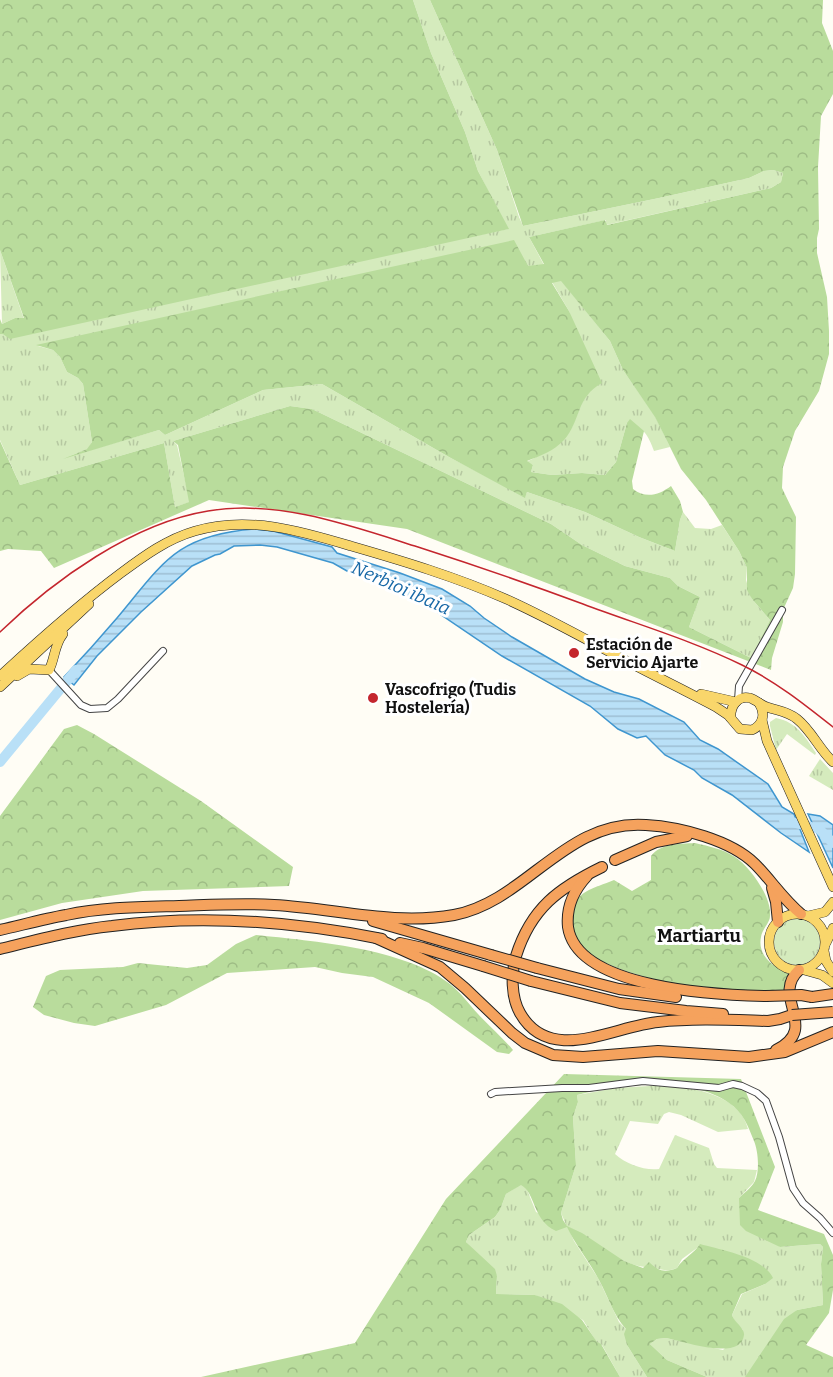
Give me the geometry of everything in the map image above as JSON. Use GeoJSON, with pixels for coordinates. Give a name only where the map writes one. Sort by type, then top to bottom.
{"type":"FeatureCollection","features":[{"type":"Feature","properties":{"kind":"highway"},"geometry":{"type":"LineString","coordinates":[[0,930],[67,914],[110,908],[276,905],[345,914],[418,919],[465,912],[502,895],[576,842],[600,830],[618,825],[649,825],[718,841],[743,854],[754,863],[804,915]]}},
{"type":"Feature","properties":{"kind":"highway"},"geometry":{"type":"LineString","coordinates":[[615,860],[656,842],[696,835]]}},
{"type":"Feature","properties":{"kind":"highway"},"geometry":{"type":"LineString","coordinates":[[766,999],[667,988],[610,970],[582,954],[573,943],[569,931],[568,913],[576,890],[588,875],[599,868],[567,885],[550,898],[530,926],[517,953],[513,980],[515,1003],[521,1015],[533,1029],[549,1038],[574,1041],[657,1022],[767,1018],[833,1012]]}},
{"type":"Feature","properties":{"kind":"highway"},"geometry":{"type":"LineString","coordinates":[[770,882],[776,902],[778,922]]}},
{"type":"Feature","properties":{"kind":"highway"},"geometry":{"type":"LineString","coordinates":[[345,914],[619,989],[691,999],[766,999],[833,994]]}},
{"type":"Feature","properties":{"kind":"highway"},"geometry":{"type":"LineString","coordinates":[[0,949],[68,933],[111,926],[188,920],[287,923],[314,926],[423,948],[531,981],[620,1003],[767,1018]]}},
{"type":"Feature","properties":{"kind":"highway"},"geometry":{"type":"LineString","coordinates":[[376,938],[440,967],[512,1033],[539,1050],[553,1055],[583,1058],[658,1051],[736,1057],[785,1052],[833,1032]]}},
{"type":"Feature","properties":{"kind":"highway"},"geometry":{"type":"LineString","coordinates":[[768,1054],[786,1044],[794,1035],[796,1018],[788,992],[791,979],[800,970]]}},
{"type":"Feature","properties":{"kind":"main road"},"geometry":{"type":"LineString","coordinates":[[0,677],[75,609],[160,546],[193,531],[235,524],[260,524],[374,552],[480,588],[676,685],[716,706],[731,718]]}},
{"type":"Feature","properties":{"kind":"main road"},"geometry":{"type":"LineString","coordinates":[[0,687],[118,575]]}},
{"type":"Feature","properties":{"kind":"main road"},"geometry":{"type":"LineString","coordinates":[[0,692],[24,671],[45,670],[53,660],[59,639],[95,603],[99,594]]}},
{"type":"Feature","properties":{"kind":"main road"},"geometry":{"type":"LineString","coordinates":[[45,670],[36,664],[38,646],[75,609]]}},
{"type":"Feature","properties":{"kind":"main road"},"geometry":{"type":"LineString","coordinates":[[0,677],[36,653],[49,654],[53,660]]}},
{"type":"Feature","properties":{"kind":"main road"},"geometry":{"type":"LineString","coordinates":[[676,685],[737,701],[749,698],[788,713],[802,724],[833,762]]}},
{"type":"Feature","properties":{"kind":"main road"},"geometry":{"type":"LineString","coordinates":[[737,701],[731,708],[731,718],[735,727],[763,742],[775,757]]}},
{"type":"Feature","properties":{"kind":"main road"},"geometry":{"type":"LineString","coordinates":[[759,703],[763,710],[767,741],[832,887]]}},
{"type":"Feature","properties":{"kind":"main road"},"geometry":{"type":"LineString","coordinates":[[744,731],[755,729],[771,711],[777,709]]}},
{"type":"Feature","properties":{"kind":"main road"},"geometry":{"type":"LineString","coordinates":[[833,902],[825,912],[788,915],[778,922],[771,933],[770,940],[772,953],[786,967],[822,975],[833,983]]}},
{"type":"Feature","properties":{"kind":"main road"},"geometry":{"type":"LineString","coordinates":[[804,915],[813,919],[822,929],[826,961],[833,972]]}},
{"type":"Feature","properties":{"kind":"main road"},"geometry":{"type":"LineString","coordinates":[[800,970],[815,964],[833,928]]}},
{"type":"Feature","properties":{"kind":"street"},"geometry":{"type":"LineString","coordinates":[[737,701],[740,686],[782,610]]}},
{"type":"Feature","properties":{"kind":"street"},"geometry":{"type":"LineString","coordinates":[[45,670],[81,705],[90,709],[107,708],[163,651]]}},
{"type":"Feature","properties":{"kind":"street"},"geometry":{"type":"LineString","coordinates":[[743,680],[742,687],[749,698]]}},
{"type":"Feature","properties":{"kind":"street"},"geometry":{"type":"LineString","coordinates":[[492,1094],[495,1092],[590,1088],[643,1081],[719,1088],[733,1084],[742,1086],[766,1101],[793,1188],[803,1203],[833,1233]]}},
{"type":"Feature","properties":{"kind":"green space"},"geometry":{"type":"Polygon","coordinates":[[[0,0],[413,0],[431,53],[465,132],[478,171],[509,229],[10,339],[0,334],[0,319],[2,324],[15,318],[24,318],[0,250],[0,0]]]}},
{"type":"Feature","properties":{"kind":"green space"},"geometry":{"type":"Polygon","coordinates":[[[413,0],[430,0],[497,150],[523,226],[749,178],[764,171],[773,170],[783,173],[781,182],[771,188],[606,225],[606,220],[529,237],[544,265],[38,346],[53,350],[60,357],[67,372],[83,384],[92,442],[88,449],[70,456],[159,430],[165,435],[263,390],[322,384],[449,457],[525,497],[527,492],[585,512],[675,551],[683,512],[695,528],[711,529],[722,525],[747,568],[746,580],[752,599],[770,620],[751,658],[689,627],[700,597],[678,586],[670,578],[625,566],[582,545],[551,524],[312,409],[290,406],[173,441],[177,445],[190,502],[175,507],[164,443],[20,485],[0,440],[0,334],[508,229],[478,171],[465,132],[431,53],[413,0]]]}},
{"type":"Feature","properties":{"kind":"green space"},"geometry":{"type":"Polygon","coordinates":[[[430,0],[823,0],[822,23],[833,51],[833,94],[821,116],[817,253],[827,297],[829,354],[819,391],[795,431],[783,467],[782,488],[796,517],[795,574],[793,588],[783,610],[783,622],[772,658],[771,670],[407,529],[209,500],[54,568],[41,551],[8,549],[0,551],[0,441],[20,485],[164,443],[175,507],[189,502],[178,445],[173,441],[290,406],[312,409],[551,524],[582,545],[625,566],[670,578],[678,586],[700,597],[689,627],[751,658],[770,620],[747,590],[747,568],[739,551],[706,500],[681,469],[655,417],[623,370],[610,341],[561,281],[552,283],[569,311],[602,383],[587,395],[564,440],[551,450],[527,461],[533,465],[531,472],[552,475],[582,473],[605,475],[616,462],[630,419],[644,431],[632,481],[633,489],[652,495],[671,486],[680,501],[683,512],[675,551],[585,512],[527,492],[525,498],[322,384],[263,390],[165,435],[159,430],[63,459],[87,449],[92,442],[83,384],[67,372],[60,357],[53,350],[36,345],[514,240],[528,266],[544,264],[529,237],[605,220],[607,225],[771,188],[781,182],[783,173],[773,170],[764,171],[749,178],[523,226],[497,150],[430,0]]]}},
{"type":"Feature","properties":{"kind":"green space"},"geometry":{"type":"Polygon","coordinates":[[[0,250],[24,319],[15,318],[2,324],[0,250]]]}},
{"type":"Feature","properties":{"kind":"green space"},"geometry":{"type":"Polygon","coordinates":[[[561,280],[610,341],[623,370],[655,416],[670,447],[654,451],[645,433],[638,427],[627,423],[616,462],[605,475],[582,473],[552,475],[531,472],[533,465],[526,462],[552,448],[563,439],[572,427],[592,388],[569,311],[552,282],[561,280]]]}},
{"type":"Feature","properties":{"kind":"green space"},"geometry":{"type":"Polygon","coordinates":[[[776,718],[790,723],[800,731],[816,753],[815,755],[787,734],[776,750],[770,722],[776,718]]]}},
{"type":"Feature","properties":{"kind":"green space"},"geometry":{"type":"Polygon","coordinates":[[[77,725],[201,801],[293,867],[289,886],[143,891],[62,903],[0,920],[0,816],[64,729],[77,725]]]}},
{"type":"Feature","properties":{"kind":"green space"},"geometry":{"type":"Polygon","coordinates":[[[820,759],[833,773],[833,790],[809,776],[820,759]]]}},
{"type":"Feature","properties":{"kind":"green space"},"geometry":{"type":"Polygon","coordinates":[[[695,843],[735,857],[759,883],[770,908],[769,921],[760,944],[768,960],[789,974],[784,990],[728,992],[669,983],[601,961],[585,951],[575,939],[573,911],[575,903],[584,893],[614,880],[632,891],[651,880],[651,856],[655,852],[671,845],[695,843]]]}},
{"type":"Feature","properties":{"kind":"green space"},"geometry":{"type":"Polygon","coordinates":[[[797,919],[813,926],[820,942],[813,958],[797,965],[781,958],[774,942],[781,926],[797,919]]]}},
{"type":"Feature","properties":{"kind":"green space"},"geometry":{"type":"Polygon","coordinates":[[[256,935],[357,948],[408,962],[431,972],[454,987],[513,1050],[509,1054],[497,1052],[429,1003],[373,977],[315,967],[227,973],[166,1005],[95,1026],[44,1015],[33,1007],[46,976],[60,970],[123,967],[138,963],[187,968],[207,965],[236,944],[256,935]]]}},
{"type":"Feature","properties":{"kind":"green space"},"geometry":{"type":"Polygon","coordinates":[[[564,1074],[741,1079],[775,1167],[758,1210],[824,1234],[833,1255],[833,1290],[829,1313],[806,1345],[833,1357],[833,1377],[745,1377],[784,1319],[797,1310],[823,1305],[821,1264],[823,1247],[820,1244],[780,1247],[746,1231],[740,1225],[739,1198],[755,1181],[758,1161],[750,1130],[744,1120],[734,1107],[714,1094],[696,1089],[655,1085],[613,1088],[577,1095],[578,1102],[573,1117],[576,1165],[561,1213],[567,1226],[582,1233],[624,1261],[643,1268],[649,1262],[662,1270],[677,1268],[700,1244],[741,1255],[768,1271],[773,1278],[741,1294],[732,1315],[744,1332],[740,1343],[722,1349],[666,1338],[657,1339],[650,1344],[667,1360],[707,1377],[647,1377],[627,1345],[624,1334],[626,1329],[567,1227],[556,1231],[548,1226],[538,1214],[526,1189],[521,1185],[506,1194],[495,1217],[469,1235],[466,1242],[495,1269],[496,1294],[535,1295],[562,1304],[582,1320],[597,1342],[601,1344],[620,1377],[201,1377],[355,1343],[446,1199],[564,1074]]]}},
{"type":"Feature","properties":{"kind":"green space"},"geometry":{"type":"Polygon","coordinates":[[[666,1085],[690,1088],[715,1095],[736,1108],[748,1129],[718,1132],[669,1112],[664,1114],[658,1124],[630,1121],[615,1154],[636,1166],[659,1169],[675,1135],[709,1148],[717,1168],[757,1170],[754,1182],[739,1198],[780,1247],[820,1244],[823,1247],[821,1264],[823,1305],[797,1310],[746,1377],[707,1377],[667,1360],[650,1344],[657,1339],[666,1338],[723,1350],[743,1330],[732,1315],[742,1294],[765,1284],[697,1248],[682,1259],[677,1268],[663,1270],[626,1262],[568,1227],[574,1241],[598,1278],[619,1322],[626,1329],[627,1345],[647,1377],[620,1377],[602,1345],[597,1343],[583,1320],[535,1295],[496,1294],[497,1276],[466,1242],[469,1235],[495,1217],[506,1194],[521,1184],[526,1187],[536,1212],[567,1227],[561,1213],[576,1165],[573,1117],[578,1102],[577,1095],[616,1088],[666,1085]]]}},
{"type":"Feature","properties":{"kind":"water"},"geometry":{"type":"Polygon","coordinates":[[[254,529],[273,531],[332,547],[337,553],[442,589],[470,606],[512,637],[585,679],[614,692],[639,699],[684,722],[700,740],[718,749],[768,784],[782,807],[794,814],[809,852],[732,795],[702,778],[694,770],[665,755],[646,736],[637,738],[618,729],[590,706],[502,656],[419,600],[347,571],[333,563],[277,547],[234,546],[192,566],[97,656],[74,685],[64,677],[160,567],[174,555],[206,538],[228,532],[254,529]]]}},
{"type":"Feature","properties":{"kind":"water"},"geometry":{"type":"Polygon","coordinates":[[[808,814],[820,816],[833,825],[833,868],[808,814]]]}},
{"type":"Feature","properties":{"kind":"waterway","name":"Nerbioi ibaia"},"geometry":{"type":"LineString","coordinates":[[0,762],[76,670]]}},
{"type":"Feature","properties":{"kind":"waterway","name":"Nerbioi ibaia"},"geometry":{"type":"LineString","coordinates":[[784,820],[819,829],[833,843]]}},
{"type":"Feature","properties":{"kind":"railway"},"geometry":{"type":"LineString","coordinates":[[0,632],[21,612],[96,556],[151,528],[208,511],[234,508],[288,512],[341,523],[439,554],[703,648],[766,678],[833,727]]}},
{"type":"Feature","properties":{"kind":"place","name":"Estación de Servicio Ajarte"},"geometry":{"type":"Point","coordinates":[574,653]}},
{"type":"Feature","properties":{"kind":"place","name":"Vascofrigo (Tudis Hostelería)"},"geometry":{"type":"Point","coordinates":[373,698]}},
{"type":"Feature","properties":{"kind":"district","name":"Martiartu"},"geometry":{"type":"Point","coordinates":[699,936]}}]}
